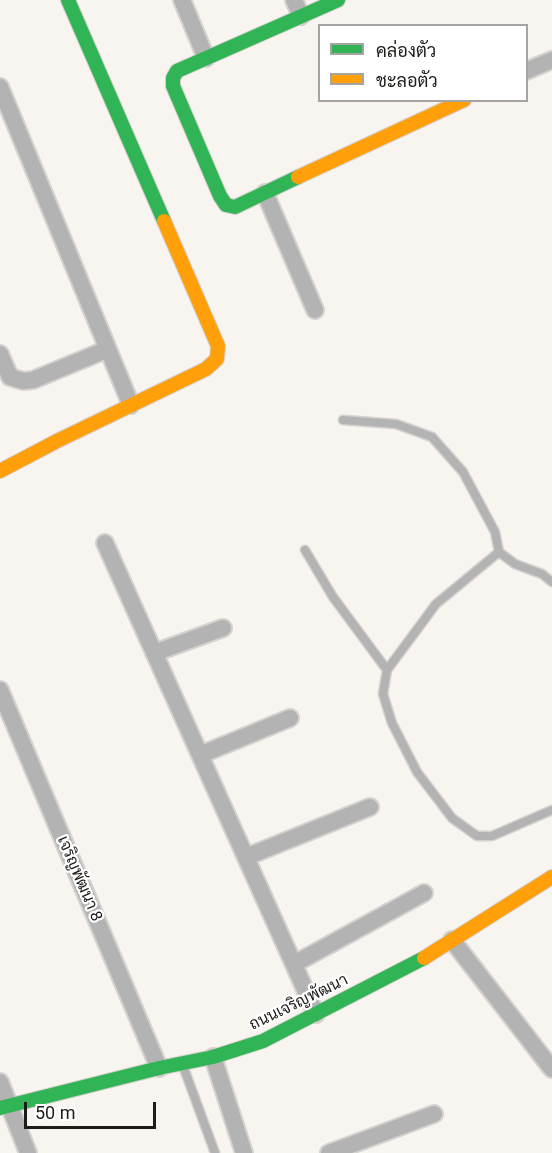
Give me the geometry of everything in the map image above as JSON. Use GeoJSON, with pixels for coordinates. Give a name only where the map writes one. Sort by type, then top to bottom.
{"type":"FeatureCollection","features":[{"type":"Feature","properties":{"kind":"street"},"geometry":{"type":"LineString","coordinates":[[0,471],[206,369],[217,360],[218,346],[68,0]]}},
{"type":"Feature","properties":{"kind":"street"},"geometry":{"type":"LineString","coordinates":[[182,0],[206,58]]}},
{"type":"Feature","properties":{"kind":"street"},"geometry":{"type":"LineString","coordinates":[[294,0],[301,16]]}},
{"type":"Feature","properties":{"kind":"street"},"geometry":{"type":"LineString","coordinates":[[338,0],[177,71],[173,78],[172,86],[226,205],[235,207],[460,102]]}},
{"type":"Feature","properties":{"kind":"street"},"geometry":{"type":"LineString","coordinates":[[528,71],[552,60]]}},
{"type":"Feature","properties":{"kind":"street"},"geometry":{"type":"LineString","coordinates":[[0,87],[131,405]]}},
{"type":"Feature","properties":{"kind":"street"},"geometry":{"type":"LineString","coordinates":[[265,193],[315,310]]}},
{"type":"Feature","properties":{"kind":"street"},"geometry":{"type":"LineString","coordinates":[[0,354],[10,377],[23,381],[33,380],[108,349]]}},
{"type":"Feature","properties":{"kind":"street"},"geometry":{"type":"LineString","coordinates":[[105,543],[316,1014]]}},
{"type":"Feature","properties":{"kind":"street"},"geometry":{"type":"LineString","coordinates":[[154,653],[223,628]]}},
{"type":"Feature","properties":{"kind":"street","name":"เจริญพัฒนา 8"},"geometry":{"type":"LineString","coordinates":[[0,690],[159,1068]]}},
{"type":"Feature","properties":{"kind":"street"},"geometry":{"type":"LineString","coordinates":[[200,755],[290,718]]}},
{"type":"Feature","properties":{"kind":"street"},"geometry":{"type":"LineString","coordinates":[[246,857],[370,807]]}},
{"type":"Feature","properties":{"kind":"street","name":"ถนนเจริญพัฒนา"},"geometry":{"type":"LineString","coordinates":[[5,1107],[159,1068],[213,1057],[263,1041],[417,962],[552,877]]}},
{"type":"Feature","properties":{"kind":"street"},"geometry":{"type":"LineString","coordinates":[[294,964],[424,893]]}},
{"type":"Feature","properties":{"kind":"street"},"geometry":{"type":"LineString","coordinates":[[452,940],[552,1069]]}},
{"type":"Feature","properties":{"kind":"street"},"geometry":{"type":"LineString","coordinates":[[213,1057],[244,1153]]}},
{"type":"Feature","properties":{"kind":"street"},"geometry":{"type":"LineString","coordinates":[[0,1082],[5,1107],[28,1153]]}},
{"type":"Feature","properties":{"kind":"street"},"geometry":{"type":"LineString","coordinates":[[329,1153],[434,1114]]}},
{"type":"Feature","properties":{"kind":"lane"},"geometry":{"type":"LineString","coordinates":[[342,420],[396,424],[432,437],[463,472],[495,532],[499,552],[515,564],[542,574],[552,582]]}},
{"type":"Feature","properties":{"kind":"lane"},"geometry":{"type":"LineString","coordinates":[[305,550],[333,597],[387,670]]}},
{"type":"Feature","properties":{"kind":"lane"},"geometry":{"type":"LineString","coordinates":[[499,552],[436,604],[387,670],[383,694],[392,723],[417,772],[452,818],[477,836],[492,836],[552,810]]}},
{"type":"Feature","properties":{"kind":"lane"},"geometry":{"type":"LineString","coordinates":[[182,1063],[215,1153]]}},
{"type":"Feature","properties":{"kind":"traffic: fast"},"geometry":{"type":"LineString","coordinates":[[68,0],[164,221]]}},
{"type":"Feature","properties":{"kind":"traffic: fast"},"geometry":{"type":"LineString","coordinates":[[298,177],[235,207],[226,205],[220,196],[173,86],[173,78],[177,71],[338,0]]}},
{"type":"Feature","properties":{"kind":"traffic: fast"},"geometry":{"type":"LineString","coordinates":[[0,1108],[159,1068],[213,1057],[263,1041],[424,958]]}},
{"type":"Feature","properties":{"kind":"traffic: slow"},"geometry":{"type":"LineString","coordinates":[[298,177],[460,102]]}},
{"type":"Feature","properties":{"kind":"traffic: slow"},"geometry":{"type":"LineString","coordinates":[[0,471],[206,369],[217,359],[218,346],[164,221]]}},
{"type":"Feature","properties":{"kind":"traffic: slow"},"geometry":{"type":"LineString","coordinates":[[424,958],[552,877]]}}]}
